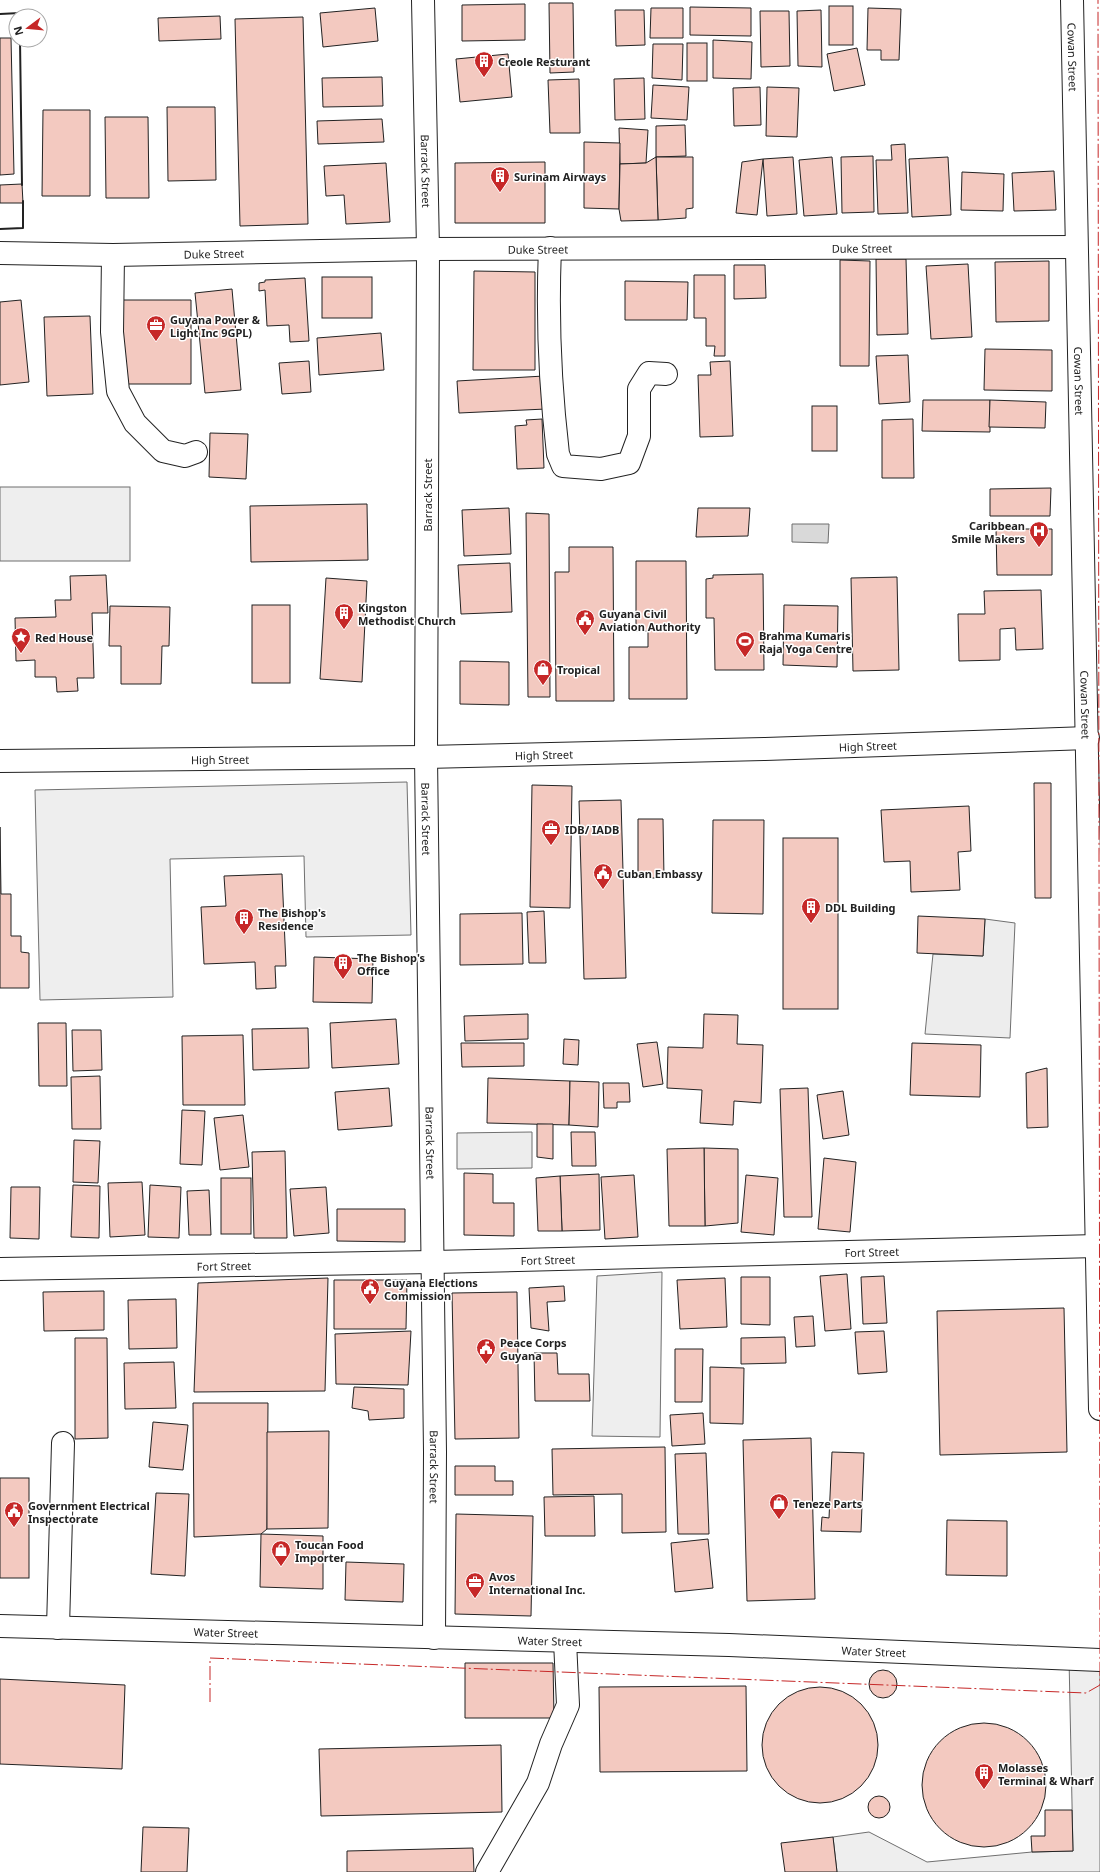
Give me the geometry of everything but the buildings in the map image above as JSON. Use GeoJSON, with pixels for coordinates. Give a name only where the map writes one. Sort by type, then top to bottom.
{"type":"FeatureCollection","features":[{"type":"Feature","properties":{"kind":"street","name":"Barrack Street"},"geometry":{"type":"LineString","coordinates":[[423,0],[428,249],[426,757],[435,1452],[434,1638]]}},
{"type":"Feature","properties":{"kind":"street","name":"Cowan Street"},"geometry":{"type":"LineString","coordinates":[[1072,0],[1076,247],[1096,737],[1097,1246],[1100,1409]]}},
{"type":"Feature","properties":{"kind":"street","name":"Duke Street"},"geometry":{"type":"LineString","coordinates":[[0,253],[112,255],[428,249],[1076,247]]}},
{"type":"Feature","properties":{"kind":"street"},"geometry":{"type":"LineString","coordinates":[[550,248],[548,284],[549,370],[558,454],[563,466],[601,469],[629,463],[639,436],[639,390],[649,373],[666,374]]}},
{"type":"Feature","properties":{"kind":"street"},"geometry":{"type":"LineString","coordinates":[[112,255],[112,332],[118,391],[135,423],[163,451],[185,456],[196,452]]}},
{"type":"Feature","properties":{"kind":"street","name":"High Street"},"geometry":{"type":"LineString","coordinates":[[0,761],[426,757],[764,749],[1096,737]]}},
{"type":"Feature","properties":{"kind":"street","name":"Fort Street"},"geometry":{"type":"LineString","coordinates":[[0,1269],[433,1262],[1097,1246]]}},
{"type":"Feature","properties":{"kind":"street"},"geometry":{"type":"LineString","coordinates":[[58,1628],[63,1443]]}},
{"type":"Feature","properties":{"kind":"street","name":"Water Street"},"geometry":{"type":"LineString","coordinates":[[0,1626],[729,1645],[1100,1660]]}},
{"type":"Feature","properties":{"kind":"street"},"geometry":{"type":"LineString","coordinates":[[487,1872],[538,1783],[551,1744],[568,1705],[565,1641]]}},
{"type":"Feature","properties":{"kind":"shaded area"},"geometry":{"type":"Polygon","coordinates":[[[0,487],[130,487],[130,561],[0,561],[0,487]]]}},
{"type":"Feature","properties":{"kind":"shaded area"},"geometry":{"type":"Polygon","coordinates":[[[792,524],[829,524],[828,543],[792,542],[792,524]]]}},
{"type":"Feature","properties":{"kind":"shaded area"},"geometry":{"type":"Polygon","coordinates":[[[407,782],[411,935],[306,937],[304,856],[170,859],[173,997],[40,1000],[35,790],[407,782]]]}},
{"type":"Feature","properties":{"kind":"shaded area"},"geometry":{"type":"Polygon","coordinates":[[[985,919],[1015,923],[1010,1038],[925,1034],[933,954],[983,956],[985,919]]]}},
{"type":"Feature","properties":{"kind":"shaded area"},"geometry":{"type":"Polygon","coordinates":[[[532,1132],[532,1168],[457,1169],[457,1133],[532,1132]]]}},
{"type":"Feature","properties":{"kind":"shaded area"},"geometry":{"type":"Polygon","coordinates":[[[662,1272],[660,1437],[592,1436],[597,1276],[662,1272]]]}},
{"type":"Feature","properties":{"kind":"shaded area"},"geometry":{"type":"Polygon","coordinates":[[[1069,1658],[1100,1660],[1100,1872],[837,1872],[833,1837],[869,1832],[927,1862],[1032,1852],[1073,1851],[1069,1658]]]}},
{"type":"Feature","properties":{"kind":"wall"},"geometry":{"type":"LineString","coordinates":[[0,14],[8,14]]}},
{"type":"Feature","properties":{"kind":"wall"},"geometry":{"type":"LineString","coordinates":[[20,48],[22,185]]}},
{"type":"Feature","properties":{"kind":"wall"},"geometry":{"type":"LineString","coordinates":[[0,229],[23,228],[23,201]]}},
{"type":"Feature","properties":{"kind":"power"},"geometry":{"type":"LineString","coordinates":[[210,1702],[210,1658],[1086,1693],[1100,1685],[1098,0]]}},
{"type":"Feature","properties":{"kind":"place","name":"Creole Resturant"},"geometry":{"type":"Point","coordinates":[484,78]}},
{"type":"Feature","properties":{"kind":"place","name":"Surinam Airways"},"geometry":{"type":"Point","coordinates":[500,193]}},
{"type":"Feature","properties":{"kind":"place","name":"Guyana Power & Light Inc 9GPL)"},"geometry":{"type":"Point","coordinates":[156,342]}},
{"type":"Feature","properties":{"kind":"place","name":"Caribbean Smile Makers"},"geometry":{"type":"Point","coordinates":[1039,548]}},
{"type":"Feature","properties":{"kind":"place","name":"Kingston Methodist Church"},"geometry":{"type":"Point","coordinates":[344,630]}},
{"type":"Feature","properties":{"kind":"place","name":"Guyana Civil Aviation Authority"},"geometry":{"type":"Point","coordinates":[585,636]}},
{"type":"Feature","properties":{"kind":"place","name":"Red House"},"geometry":{"type":"Point","coordinates":[21,654]}},
{"type":"Feature","properties":{"kind":"place","name":"Brahma Kumaris Raja Yoga Centre"},"geometry":{"type":"Point","coordinates":[745,658]}},
{"type":"Feature","properties":{"kind":"place","name":"Tropical"},"geometry":{"type":"Point","coordinates":[543,686]}},
{"type":"Feature","properties":{"kind":"place","name":"IDB/ IADB"},"geometry":{"type":"Point","coordinates":[551,846]}},
{"type":"Feature","properties":{"kind":"place","name":"Cuban Embassy"},"geometry":{"type":"Point","coordinates":[603,890]}},
{"type":"Feature","properties":{"kind":"place","name":"DDL Building"},"geometry":{"type":"Point","coordinates":[811,924]}},
{"type":"Feature","properties":{"kind":"place","name":"The Bishop's Residence"},"geometry":{"type":"Point","coordinates":[244,935]}},
{"type":"Feature","properties":{"kind":"place","name":"The Bishop's Office"},"geometry":{"type":"Point","coordinates":[343,980]}},
{"type":"Feature","properties":{"kind":"place","name":"Guyana Elections Commission"},"geometry":{"type":"Point","coordinates":[370,1305]}},
{"type":"Feature","properties":{"kind":"place","name":"Peace Corps Guyana"},"geometry":{"type":"Point","coordinates":[486,1365]}},
{"type":"Feature","properties":{"kind":"place","name":"Teneze Parts"},"geometry":{"type":"Point","coordinates":[779,1520]}},
{"type":"Feature","properties":{"kind":"place","name":"Government Electrical Inspectorate"},"geometry":{"type":"Point","coordinates":[14,1528]}},
{"type":"Feature","properties":{"kind":"place","name":"Toucan Food Importer"},"geometry":{"type":"Point","coordinates":[281,1567]}},
{"type":"Feature","properties":{"kind":"place","name":"Avos International Inc."},"geometry":{"type":"Point","coordinates":[475,1599]}},
{"type":"Feature","properties":{"kind":"place","name":"Molasses Terminal & Wharf"},"geometry":{"type":"Point","coordinates":[984,1790]}}]}
